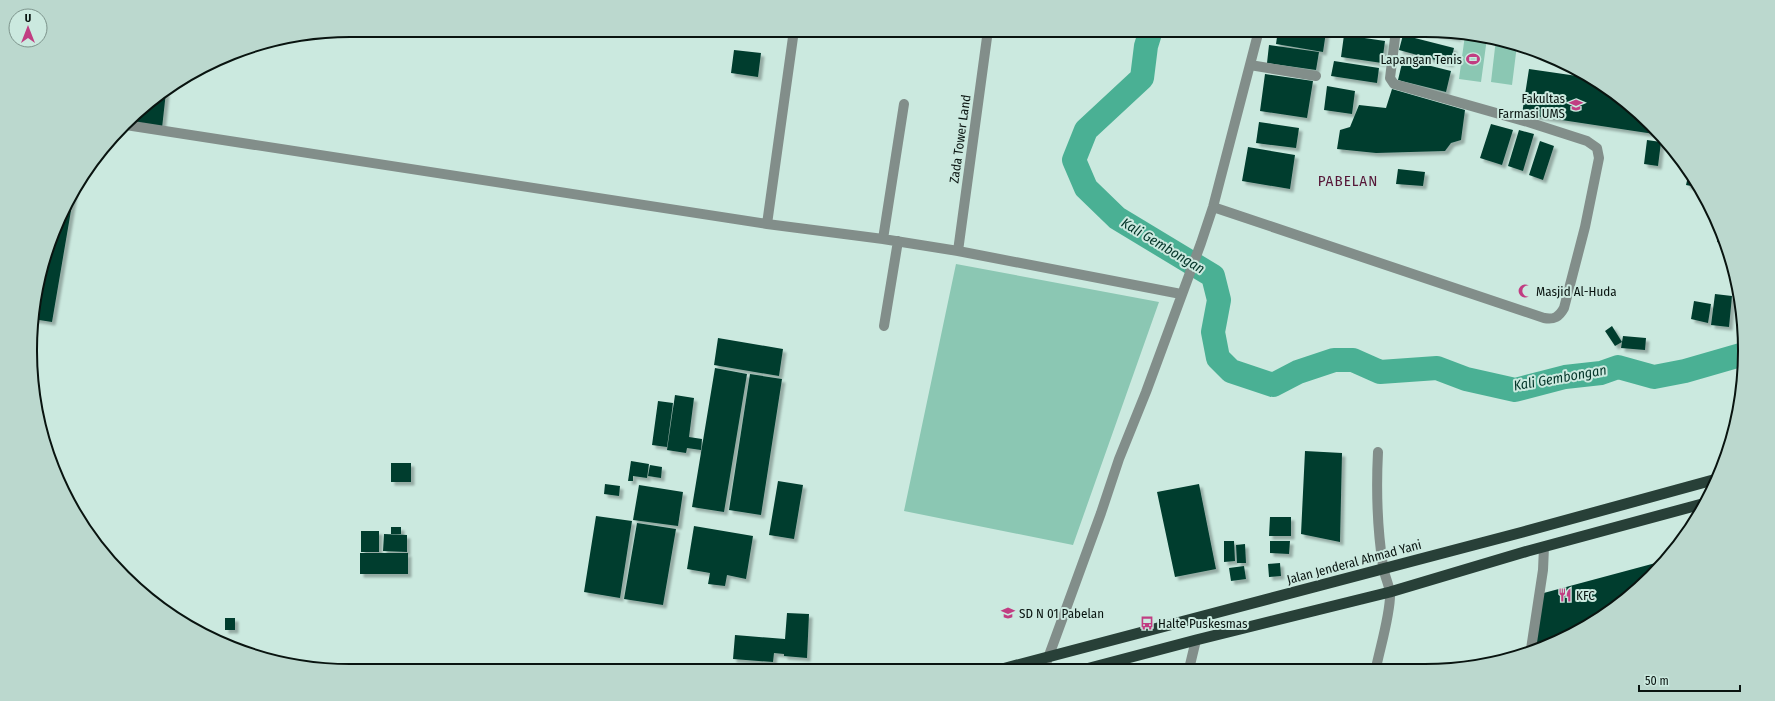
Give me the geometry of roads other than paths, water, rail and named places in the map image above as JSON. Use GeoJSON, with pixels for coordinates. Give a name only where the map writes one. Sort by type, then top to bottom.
{"type":"FeatureCollection","features":[{"type":"Feature","properties":{"kind":"highway","name":"Jalan Jenderal Ahmad Yani"},"geometry":{"type":"LineString","coordinates":[[1022,664],[1523,532],[1709,481]]}},
{"type":"Feature","properties":{"kind":"highway"},"geometry":{"type":"LineString","coordinates":[[1105,664],[1390,592],[1528,551],[1697,505]]}},
{"type":"Feature","properties":{"kind":"highway"},"geometry":{"type":"LineString","coordinates":[[1523,532],[1528,551]]}},
{"type":"Feature","properties":{"kind":"street"},"geometry":{"type":"LineString","coordinates":[[767,224],[793,37]]}},
{"type":"Feature","properties":{"kind":"street","name":"Zada Tower Land"},"geometry":{"type":"LineString","coordinates":[[958,251],[987,37]]}},
{"type":"Feature","properties":{"kind":"street"},"geometry":{"type":"LineString","coordinates":[[1046,664],[1101,513],[1118,459],[1146,392],[1201,243],[1213,207],[1257,37]]}},
{"type":"Feature","properties":{"kind":"street"},"geometry":{"type":"LineString","coordinates":[[1213,207],[1544,318],[1551,319],[1560,315],[1564,308],[1585,227],[1599,158],[1597,148],[1587,141],[1528,122],[1396,85],[1391,82],[1390,78],[1395,37]]}},
{"type":"Feature","properties":{"kind":"street"},"geometry":{"type":"LineString","coordinates":[[1250,65],[1316,76]]}},
{"type":"Feature","properties":{"kind":"street"},"geometry":{"type":"LineString","coordinates":[[883,239],[904,104]]}},
{"type":"Feature","properties":{"kind":"street"},"geometry":{"type":"LineString","coordinates":[[132,126],[767,224],[898,241],[958,251],[1181,294]]}},
{"type":"Feature","properties":{"kind":"street"},"geometry":{"type":"LineString","coordinates":[[884,326],[898,241]]}},
{"type":"Feature","properties":{"kind":"street"},"geometry":{"type":"LineString","coordinates":[[1377,664],[1390,592],[1383,568],[1377,517],[1376,493],[1378,452]]}},
{"type":"Feature","properties":{"kind":"street"},"geometry":{"type":"LineString","coordinates":[[1532,645],[1543,570],[1544,547]]}},
{"type":"Feature","properties":{"kind":"street"},"geometry":{"type":"LineString","coordinates":[[1190,664],[1196,640]]}},
{"type":"Feature","properties":{"kind":"waterway","name":"Kali Gembongan"},"geometry":{"type":"LineString","coordinates":[[1149,37],[1146,46],[1142,78],[1086,130],[1074,160],[1086,188],[1117,218],[1213,276],[1219,300],[1213,332],[1218,358],[1231,371],[1273,385],[1298,372],[1334,360],[1353,360],[1380,372],[1437,368],[1466,379],[1515,390],[1565,377],[1601,373],[1618,367],[1654,377],[1685,371],[1738,356]]}},
{"type":"Feature","properties":{"kind":"place","name":"Lapangan Tenis"},"geometry":{"type":"Point","coordinates":[1473,59]}},
{"type":"Feature","properties":{"kind":"place","name":"Fakultas Farmasi UMS"},"geometry":{"type":"Point","coordinates":[1576,105]}},
{"type":"Feature","properties":{"kind":"place","name":"Masjid Al-Huda"},"geometry":{"type":"Point","coordinates":[1525,291]}},
{"type":"Feature","properties":{"kind":"place","name":"KFC"},"geometry":{"type":"Point","coordinates":[1565,595]}},
{"type":"Feature","properties":{"kind":"place","name":"SD N 01 Pabelan"},"geometry":{"type":"Point","coordinates":[1008,613]}},
{"type":"Feature","properties":{"kind":"place","name":"Halte Puskesmas"},"geometry":{"type":"Point","coordinates":[1147,623]}},
{"type":"Feature","properties":{"kind":"district","name":"PABELAN"},"geometry":{"type":"Point","coordinates":[1348,181]}}]}
